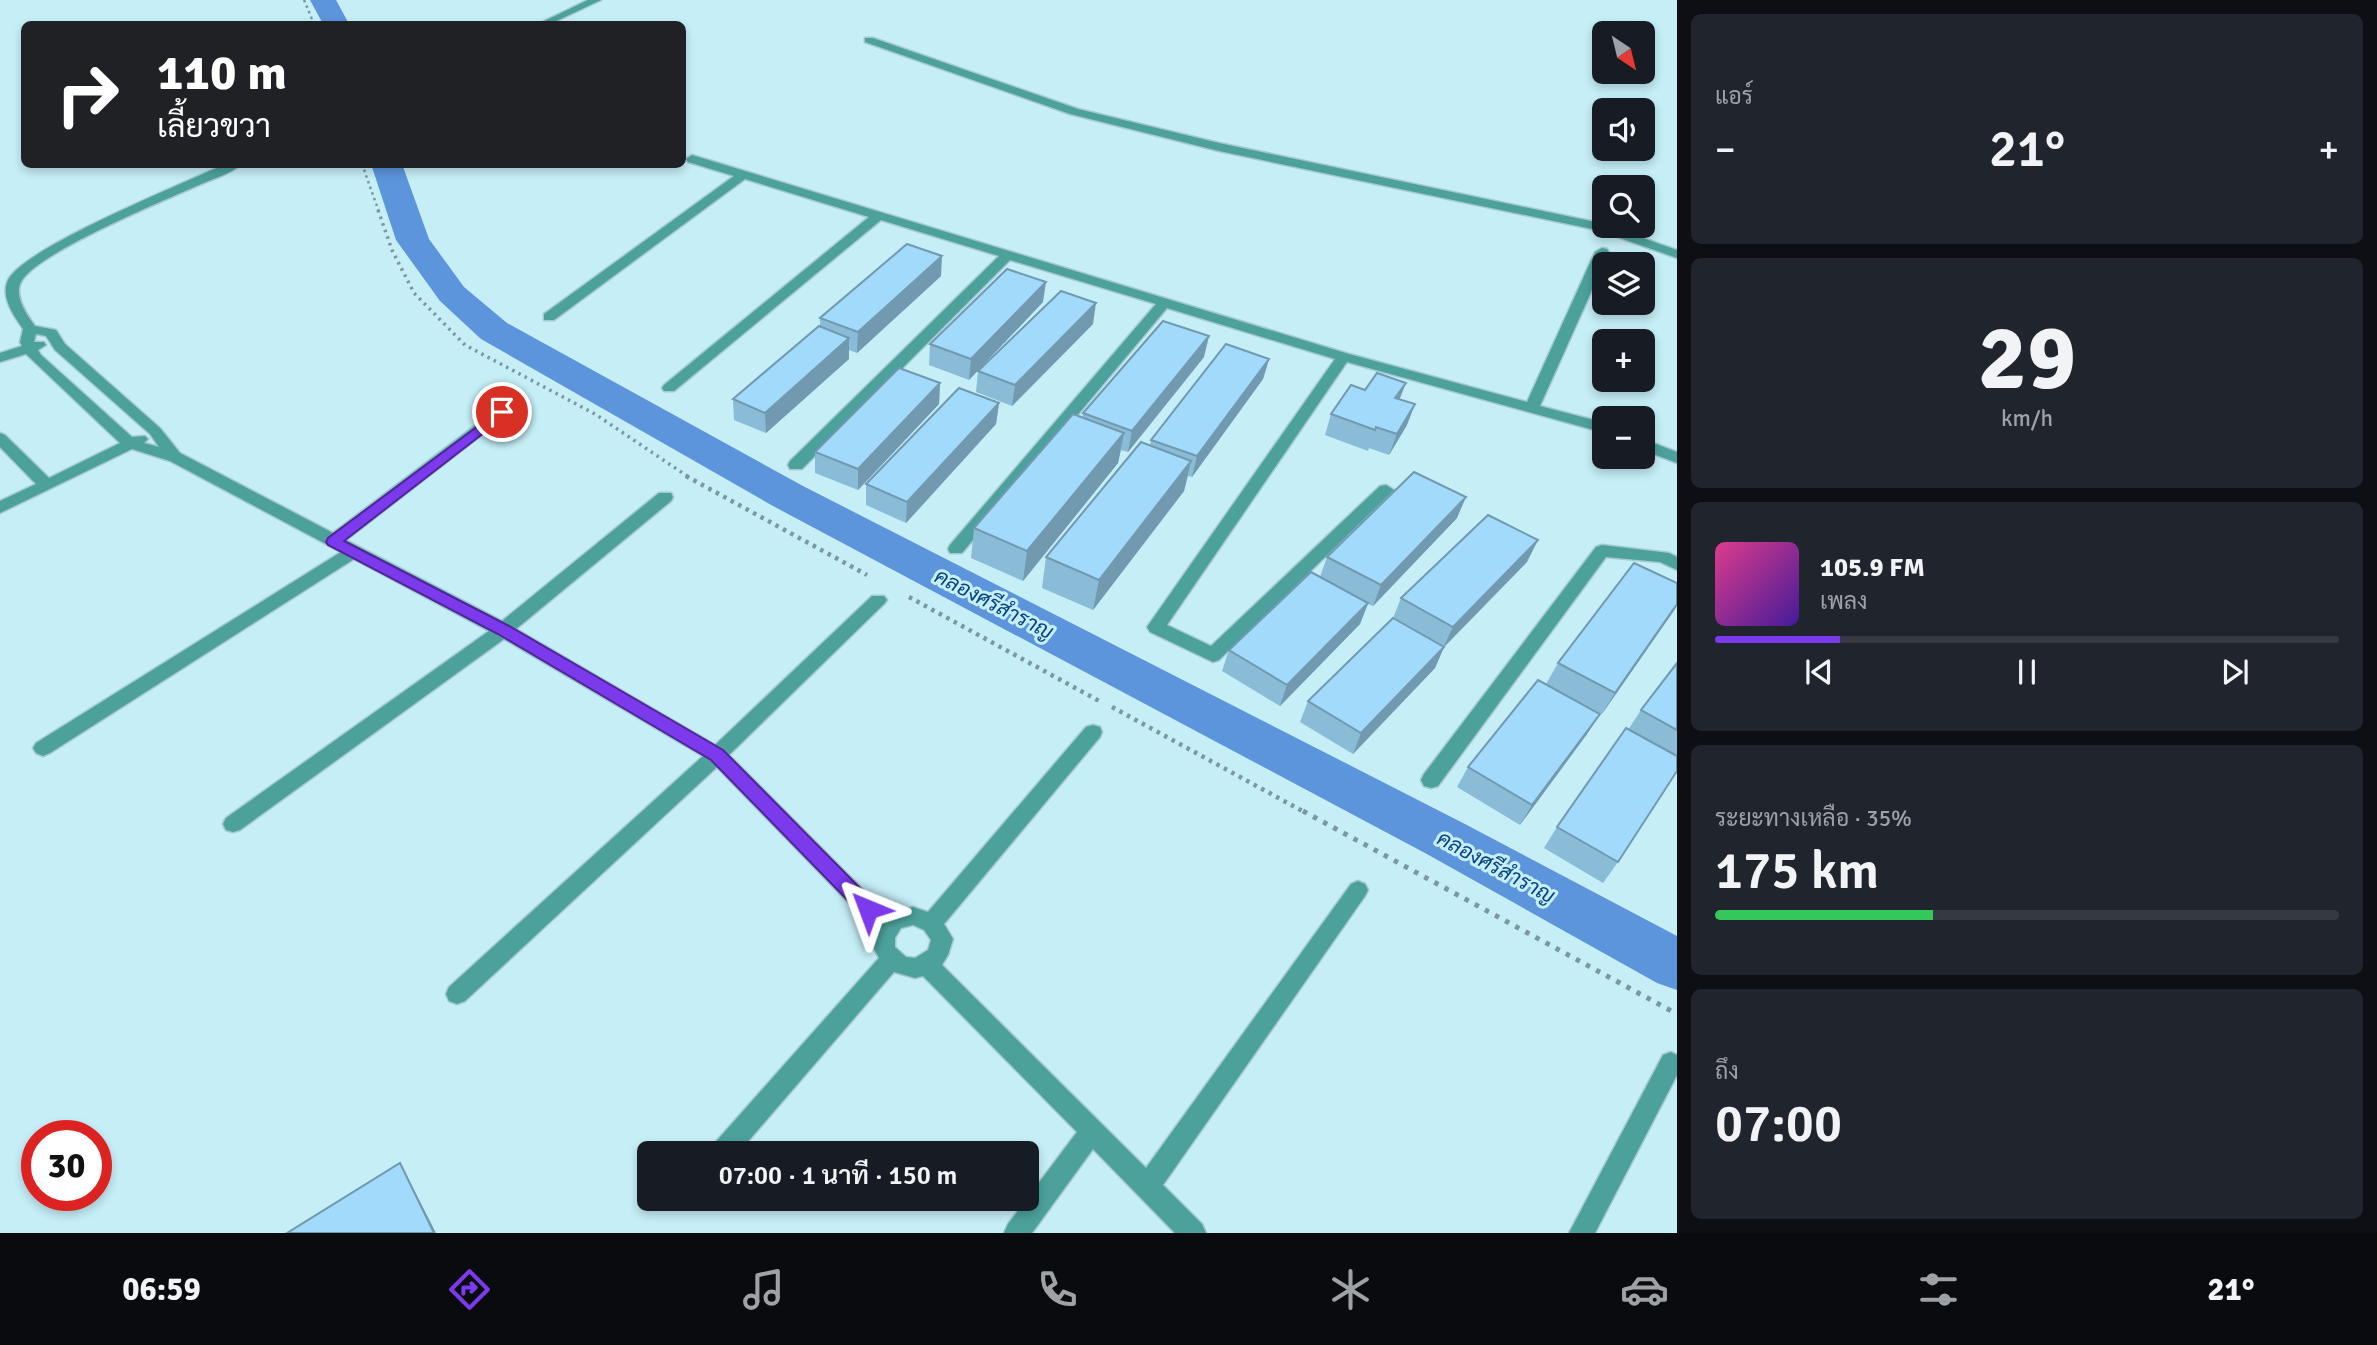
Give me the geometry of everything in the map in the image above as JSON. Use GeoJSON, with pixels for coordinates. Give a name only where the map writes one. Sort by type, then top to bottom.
{"type":"FeatureCollection","features":[{"type":"Feature","properties":{"kind":"street"},"geometry":{"type":"LineString","coordinates":[[550,21],[596,0]]}},
{"type":"Feature","properties":{"kind":"street"},"geometry":{"type":"LineString","coordinates":[[869,40],[1074,112],[1219,147],[1600,227],[1677,254]]}},
{"type":"Feature","properties":{"kind":"street"},"geometry":{"type":"LineString","coordinates":[[692,159],[1344,357],[1592,424]]}},
{"type":"Feature","properties":{"kind":"street"},"geometry":{"type":"LineString","coordinates":[[175,457],[155,431],[51,333],[30,329],[16,310],[12,293],[15,278],[32,263],[67,243],[227,168]]}},
{"type":"Feature","properties":{"kind":"street"},"geometry":{"type":"LineString","coordinates":[[549,317],[743,175]]}},
{"type":"Feature","properties":{"kind":"street"},"geometry":{"type":"LineString","coordinates":[[670,388],[878,216]]}},
{"type":"Feature","properties":{"kind":"street"},"geometry":{"type":"LineString","coordinates":[[796,466],[1008,255]]}},
{"type":"Feature","properties":{"kind":"street"},"geometry":{"type":"LineString","coordinates":[[1532,408],[1592,274]]}},
{"type":"Feature","properties":{"kind":"street"},"geometry":{"type":"LineString","coordinates":[[956,549],[1164,303]]}},
{"type":"Feature","properties":{"kind":"street"},"geometry":{"type":"LineString","coordinates":[[30,329],[27,342],[33,353],[131,444],[175,457],[503,630],[717,755],[887,929]]}},
{"type":"Feature","properties":{"kind":"street"},"geometry":{"type":"LineString","coordinates":[[0,358],[33,353],[58,342]]}},
{"type":"Feature","properties":{"kind":"street"},"geometry":{"type":"LineString","coordinates":[[1344,357],[1156,627],[1213,654],[1386,490]]}},
{"type":"Feature","properties":{"kind":"street"},"geometry":{"type":"LineString","coordinates":[[333,542],[502,412]]}},
{"type":"Feature","properties":{"kind":"street"},"geometry":{"type":"LineString","coordinates":[[0,508],[155,431]]}},
{"type":"Feature","properties":{"kind":"street"},"geometry":{"type":"LineString","coordinates":[[0,438],[47,485]]}},
{"type":"Feature","properties":{"kind":"street"},"geometry":{"type":"LineString","coordinates":[[1655,449],[1677,458]]}},
{"type":"Feature","properties":{"kind":"street"},"geometry":{"type":"LineString","coordinates":[[233,824],[503,630],[665,497]]}},
{"type":"Feature","properties":{"kind":"street"},"geometry":{"type":"LineString","coordinates":[[1431,779],[1602,551],[1662,557],[1677,564]]}},
{"type":"Feature","properties":{"kind":"street"},"geometry":{"type":"LineString","coordinates":[[43,748],[353,552]]}},
{"type":"Feature","properties":{"kind":"street"},"geometry":{"type":"LineString","coordinates":[[457,994],[717,755],[878,600]]}},
{"type":"Feature","properties":{"kind":"street"},"geometry":{"type":"LineString","coordinates":[[932,923],[1093,732]]}},
{"type":"Feature","properties":{"kind":"street"},"geometry":{"type":"LineString","coordinates":[[1147,1187],[1358,890]]}},
{"type":"Feature","properties":{"kind":"street"},"geometry":{"type":"LineString","coordinates":[[903,918],[922,918],[932,923],[942,939],[942,947],[939,954],[927,965],[908,968],[891,960],[883,945],[887,929],[894,921],[903,918]]}},
{"type":"Feature","properties":{"kind":"street"},"geometry":{"type":"LineString","coordinates":[[733,1141],[891,960]]}},
{"type":"Feature","properties":{"kind":"street"},"geometry":{"type":"LineString","coordinates":[[927,965],[1193,1233]]}},
{"type":"Feature","properties":{"kind":"street"},"geometry":{"type":"LineString","coordinates":[[1581,1233],[1671,1063]]}},
{"type":"Feature","properties":{"kind":"street"},"geometry":{"type":"LineString","coordinates":[[1017,1233],[1092,1131]]}},
{"type":"Feature","properties":{"kind":"path"},"geometry":{"type":"LineString","coordinates":[[304,0],[313,21]]}},
{"type":"Feature","properties":{"kind":"path"},"geometry":{"type":"LineString","coordinates":[[363,168],[392,250],[414,293],[465,345],[595,414],[687,476],[870,576]]}},
{"type":"Feature","properties":{"kind":"path"},"geometry":{"type":"LineString","coordinates":[[906,596],[1677,1014]]}},
{"type":"Feature","properties":{"kind":"building"},"geometry":{"type":"Polygon","coordinates":[[[907,244],[942,256],[858,332],[820,318],[907,244]]]}},
{"type":"Feature","properties":{"kind":"building"},"geometry":{"type":"Polygon","coordinates":[[[1007,269],[1046,282],[971,359],[930,344],[1007,269]]]}},
{"type":"Feature","properties":{"kind":"building"},"geometry":{"type":"Polygon","coordinates":[[[1061,291],[1096,303],[1015,385],[978,371],[1061,291]]]}},
{"type":"Feature","properties":{"kind":"building"},"geometry":{"type":"Polygon","coordinates":[[[1163,321],[1209,336],[1132,431],[1083,413],[1163,321]]]}},
{"type":"Feature","properties":{"kind":"building"},"geometry":{"type":"Polygon","coordinates":[[[819,326],[849,338],[765,413],[733,399],[819,326]]]}},
{"type":"Feature","properties":{"kind":"building"},"geometry":{"type":"Polygon","coordinates":[[[1226,344],[1269,359],[1197,456],[1151,440],[1226,344]]]}},
{"type":"Feature","properties":{"kind":"building"},"geometry":{"type":"Polygon","coordinates":[[[899,368],[940,383],[858,469],[815,452],[899,368]]]}},
{"type":"Feature","properties":{"kind":"building"},"geometry":{"type":"Polygon","coordinates":[[[1377,373],[1406,383],[1395,398],[1415,404],[1397,434],[1376,427],[1375,430],[1331,414],[1351,385],[1365,390],[1377,373]]]}},
{"type":"Feature","properties":{"kind":"building"},"geometry":{"type":"Polygon","coordinates":[[[959,388],[999,403],[907,502],[866,484],[959,388]]]}},
{"type":"Feature","properties":{"kind":"building"},"geometry":{"type":"Polygon","coordinates":[[[1073,414],[1124,433],[1027,551],[974,528],[1073,414]]]}},
{"type":"Feature","properties":{"kind":"building"},"geometry":{"type":"Polygon","coordinates":[[[1141,442],[1191,461],[1099,580],[1046,557],[1141,442]]]}},
{"type":"Feature","properties":{"kind":"building"},"geometry":{"type":"Polygon","coordinates":[[[1414,472],[1466,497],[1381,585],[1327,557],[1414,472]]]}},
{"type":"Feature","properties":{"kind":"building"},"geometry":{"type":"Polygon","coordinates":[[[1488,515],[1538,540],[1453,627],[1401,598],[1488,515]]]}},
{"type":"Feature","properties":{"kind":"building"},"geometry":{"type":"Polygon","coordinates":[[[1634,563],[1677,583],[1677,604],[1615,693],[1558,663],[1634,563]]]}},
{"type":"Feature","properties":{"kind":"building"},"geometry":{"type":"Polygon","coordinates":[[[1311,572],[1368,603],[1287,685],[1229,650],[1311,572]]]}},
{"type":"Feature","properties":{"kind":"building"},"geometry":{"type":"Polygon","coordinates":[[[1393,618],[1444,647],[1361,733],[1308,701],[1393,618]]]}},
{"type":"Feature","properties":{"kind":"building"},"geometry":{"type":"Polygon","coordinates":[[[1677,663],[1677,730],[1641,710],[1677,663]]]}},
{"type":"Feature","properties":{"kind":"building"},"geometry":{"type":"Polygon","coordinates":[[[1538,680],[1600,714],[1532,805],[1468,767],[1538,680]]]}},
{"type":"Feature","properties":{"kind":"building"},"geometry":{"type":"Polygon","coordinates":[[[1626,728],[1677,756],[1677,771],[1618,862],[1557,827],[1626,728]]]}},
{"type":"Feature","properties":{"kind":"building"},"geometry":{"type":"Polygon","coordinates":[[[400,1163],[434,1233],[287,1233],[400,1163]]]}},
{"type":"Feature","properties":{"kind":"waterway","name":"คลองศรีสำราญ"},"geometry":{"type":"LineString","coordinates":[[323,0],[334,21]]}},
{"type":"Feature","properties":{"kind":"waterway","name":"คลองศรีสำราญ"},"geometry":{"type":"LineString","coordinates":[[387,168],[413,240],[452,294],[494,331],[788,496],[1444,838],[1677,965]]}},
{"type":"Feature","properties":{"kind":"route"},"geometry":{"type":"LineString","coordinates":[[502,412],[333,542],[503,630],[717,755],[868,909]]}}]}
